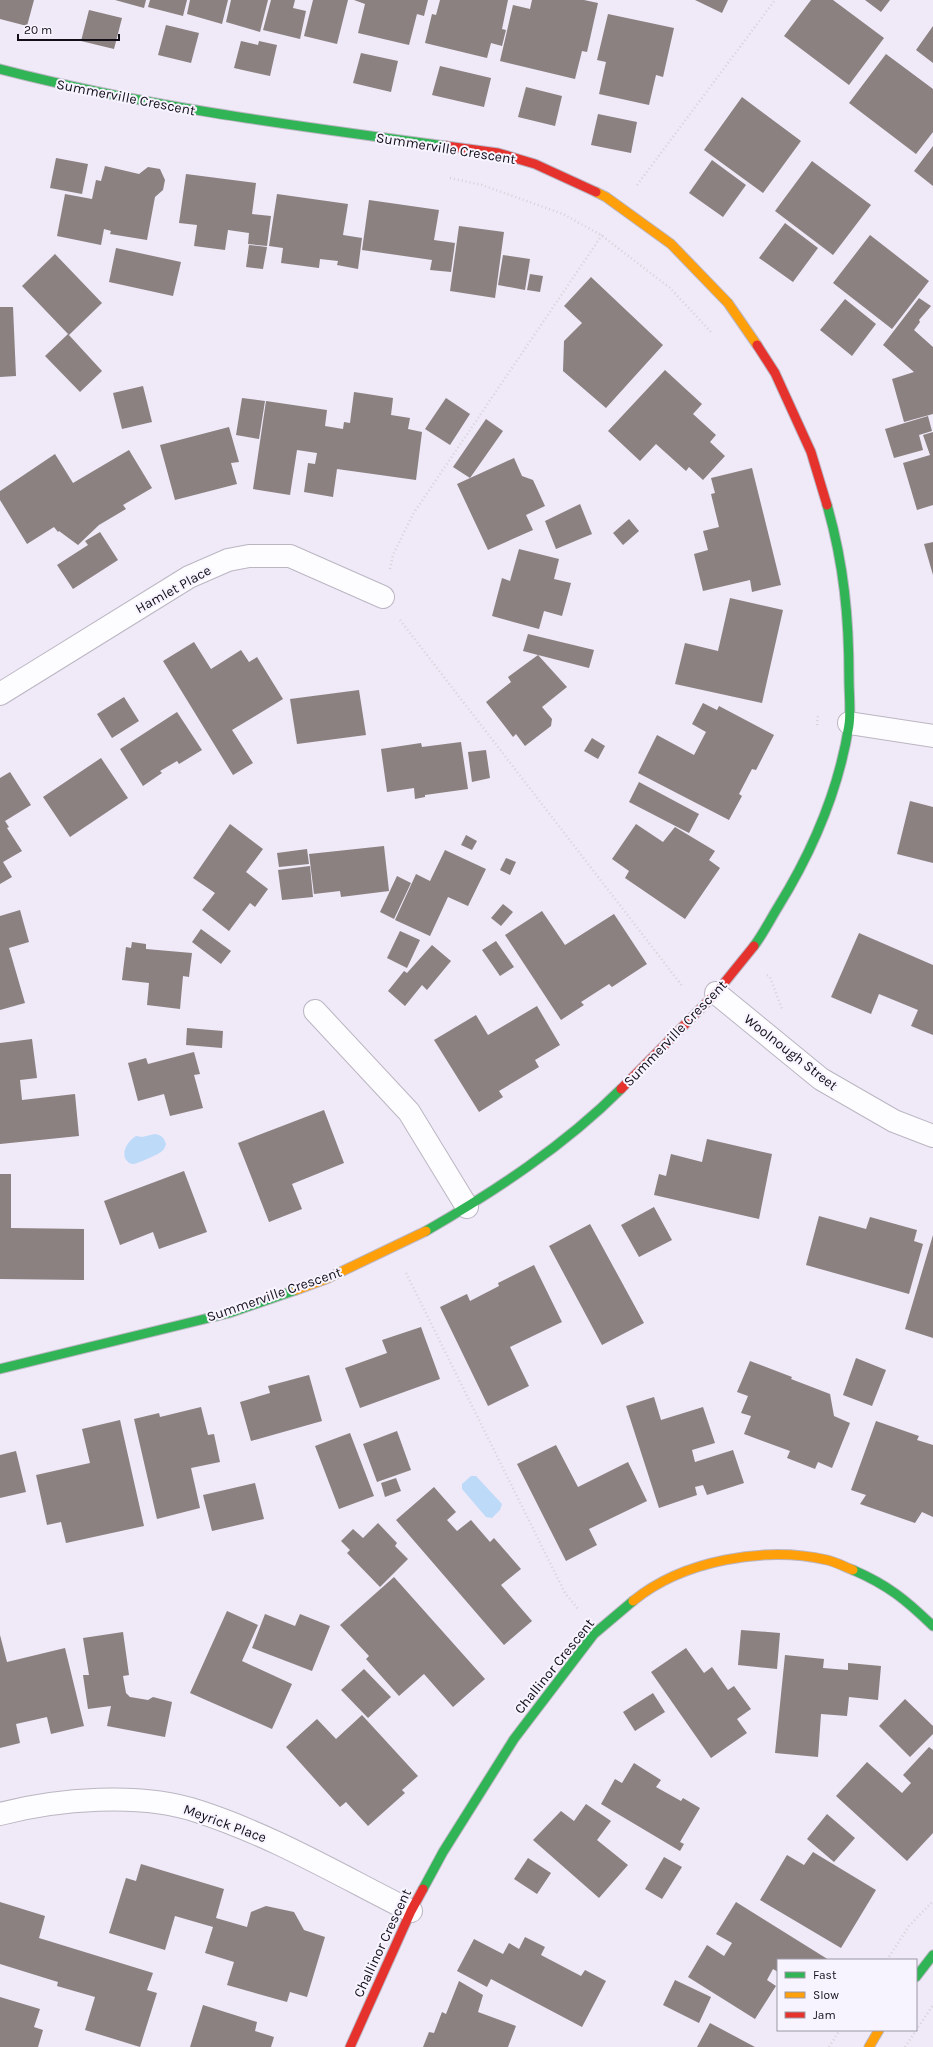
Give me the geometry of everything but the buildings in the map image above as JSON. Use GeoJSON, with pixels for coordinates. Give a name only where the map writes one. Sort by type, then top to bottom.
{"type":"FeatureCollection","features":[{"type":"Feature","properties":{"kind":"street","name":"Summerville Crescent"},"geometry":{"type":"LineString","coordinates":[[0,69],[59,85],[188,110],[498,153],[535,164],[606,197],[671,244],[728,303],[775,373],[811,452],[836,538],[844,583],[849,629],[848,722],[841,762],[816,837],[799,873],[758,940],[716,993],[598,1112],[534,1162],[467,1207],[421,1234],[326,1279],[229,1313],[0,1369]]}},
{"type":"Feature","properties":{"kind":"street","name":"Hamlet Place"},"geometry":{"type":"LineString","coordinates":[[0,694],[189,577],[228,560],[249,556],[290,556],[383,597]]}},
{"type":"Feature","properties":{"kind":"street"},"geometry":{"type":"LineString","coordinates":[[848,722],[933,736]]}},
{"type":"Feature","properties":{"kind":"street","name":"Woolnough Street"},"geometry":{"type":"LineString","coordinates":[[716,993],[821,1079],[894,1121],[933,1136]]}},
{"type":"Feature","properties":{"kind":"street"},"geometry":{"type":"LineString","coordinates":[[315,1011],[409,1112],[467,1207]]}},
{"type":"Feature","properties":{"kind":"street","name":"Challinor Crescent"},"geometry":{"type":"LineString","coordinates":[[350,2047],[411,1911],[443,1852],[514,1739],[598,1631],[641,1595],[666,1580],[693,1569],[747,1555],[774,1554],[828,1560],[878,1581],[902,1597],[933,1626]]}},
{"type":"Feature","properties":{"kind":"street","name":"Meyrick Place"},"geometry":{"type":"LineString","coordinates":[[0,1814],[87,1799],[161,1803],[197,1810],[265,1837],[411,1911]]}},
{"type":"Feature","properties":{"kind":"street"},"geometry":{"type":"LineString","coordinates":[[917,1976],[933,1955]]}},
{"type":"Feature","properties":{"kind":"street"},"geometry":{"type":"LineString","coordinates":[[869,2047],[878,2031]]}},
{"type":"Feature","properties":{"kind":"path"},"geometry":{"type":"LineString","coordinates":[[700,1009],[383,597],[393,555],[413,514],[620,207],[775,0]]}},
{"type":"Feature","properties":{"kind":"path"},"geometry":{"type":"LineString","coordinates":[[444,176],[482,185],[563,214],[601,235],[670,288],[713,335]]}},
{"type":"Feature","properties":{"kind":"path"},"geometry":{"type":"LineString","coordinates":[[817,727],[818,712]]}},
{"type":"Feature","properties":{"kind":"path"},"geometry":{"type":"LineString","coordinates":[[770,977],[783,1011]]}},
{"type":"Feature","properties":{"kind":"path"},"geometry":{"type":"LineString","coordinates":[[394,1246],[565,1593],[585,1619],[598,1631]]}},
{"type":"Feature","properties":{"kind":"path"},"geometry":{"type":"LineString","coordinates":[[888,1959],[909,1926],[933,1902]]}},
{"type":"Feature","properties":{"kind":"path"},"geometry":{"type":"LineString","coordinates":[[917,2029],[933,2005]]}},
{"type":"Feature","properties":{"kind":"path"},"geometry":{"type":"LineString","coordinates":[[829,2047],[839,2031]]}},
{"type":"Feature","properties":{"kind":"path"},"geometry":{"type":"LineString","coordinates":[[905,2047],[916,2031]]}},
{"type":"Feature","properties":{"kind":"water"},"geometry":{"type":"Polygon","coordinates":[[[155,1134],[161,1136],[166,1144],[162,1151],[137,1163],[132,1164],[127,1161],[124,1154],[125,1150],[133,1138],[136,1136],[142,1137],[155,1134]]]}},
{"type":"Feature","properties":{"kind":"water"},"geometry":{"type":"Polygon","coordinates":[[[471,1476],[476,1476],[502,1504],[500,1510],[492,1518],[486,1517],[462,1489],[462,1484],[471,1476]]]}},
{"type":"Feature","properties":{"kind":"traffic: fast"},"geometry":{"type":"LineString","coordinates":[[0,69],[166,105],[278,123],[446,146]]}},
{"type":"Feature","properties":{"kind":"traffic: fast"},"geometry":{"type":"LineString","coordinates":[[754,946],[790,886],[813,842],[831,796],[849,725],[850,708],[847,613],[838,548],[827,505]]}},
{"type":"Feature","properties":{"kind":"traffic: fast"},"geometry":{"type":"LineString","coordinates":[[426,1231],[478,1200],[528,1166],[576,1130],[621,1089]]}},
{"type":"Feature","properties":{"kind":"traffic: fast"},"geometry":{"type":"LineString","coordinates":[[0,1369],[229,1313],[296,1290]]}},
{"type":"Feature","properties":{"kind":"traffic: fast"},"geometry":{"type":"LineString","coordinates":[[853,1570],[887,1587],[914,1608],[933,1626]]}},
{"type":"Feature","properties":{"kind":"traffic: fast"},"geometry":{"type":"LineString","coordinates":[[423,1889],[443,1852],[514,1739],[594,1634],[633,1601]]}},
{"type":"Feature","properties":{"kind":"traffic: fast"},"geometry":{"type":"LineString","coordinates":[[917,1976],[933,1955]]}},
{"type":"Feature","properties":{"kind":"traffic: slow"},"geometry":{"type":"LineString","coordinates":[[596,192],[606,197],[671,244],[728,303],[757,345]]}},
{"type":"Feature","properties":{"kind":"traffic: slow"},"geometry":{"type":"LineString","coordinates":[[296,1290],[326,1279],[426,1231]]}},
{"type":"Feature","properties":{"kind":"traffic: slow"},"geometry":{"type":"LineString","coordinates":[[633,1601],[653,1587],[676,1575],[700,1566],[752,1556],[803,1556],[830,1561],[853,1570]]}},
{"type":"Feature","properties":{"kind":"traffic: slow"},"geometry":{"type":"LineString","coordinates":[[869,2047],[878,2031]]}},
{"type":"Feature","properties":{"kind":"traffic: jam"},"geometry":{"type":"LineString","coordinates":[[446,146],[498,153],[535,164],[596,192]]}},
{"type":"Feature","properties":{"kind":"traffic: jam"},"geometry":{"type":"LineString","coordinates":[[757,345],[775,373],[811,452],[827,505]]}},
{"type":"Feature","properties":{"kind":"traffic: jam"},"geometry":{"type":"LineString","coordinates":[[621,1089],[716,993],[754,946]]}},
{"type":"Feature","properties":{"kind":"traffic: jam"},"geometry":{"type":"LineString","coordinates":[[350,2047],[411,1911],[423,1889]]}}]}
